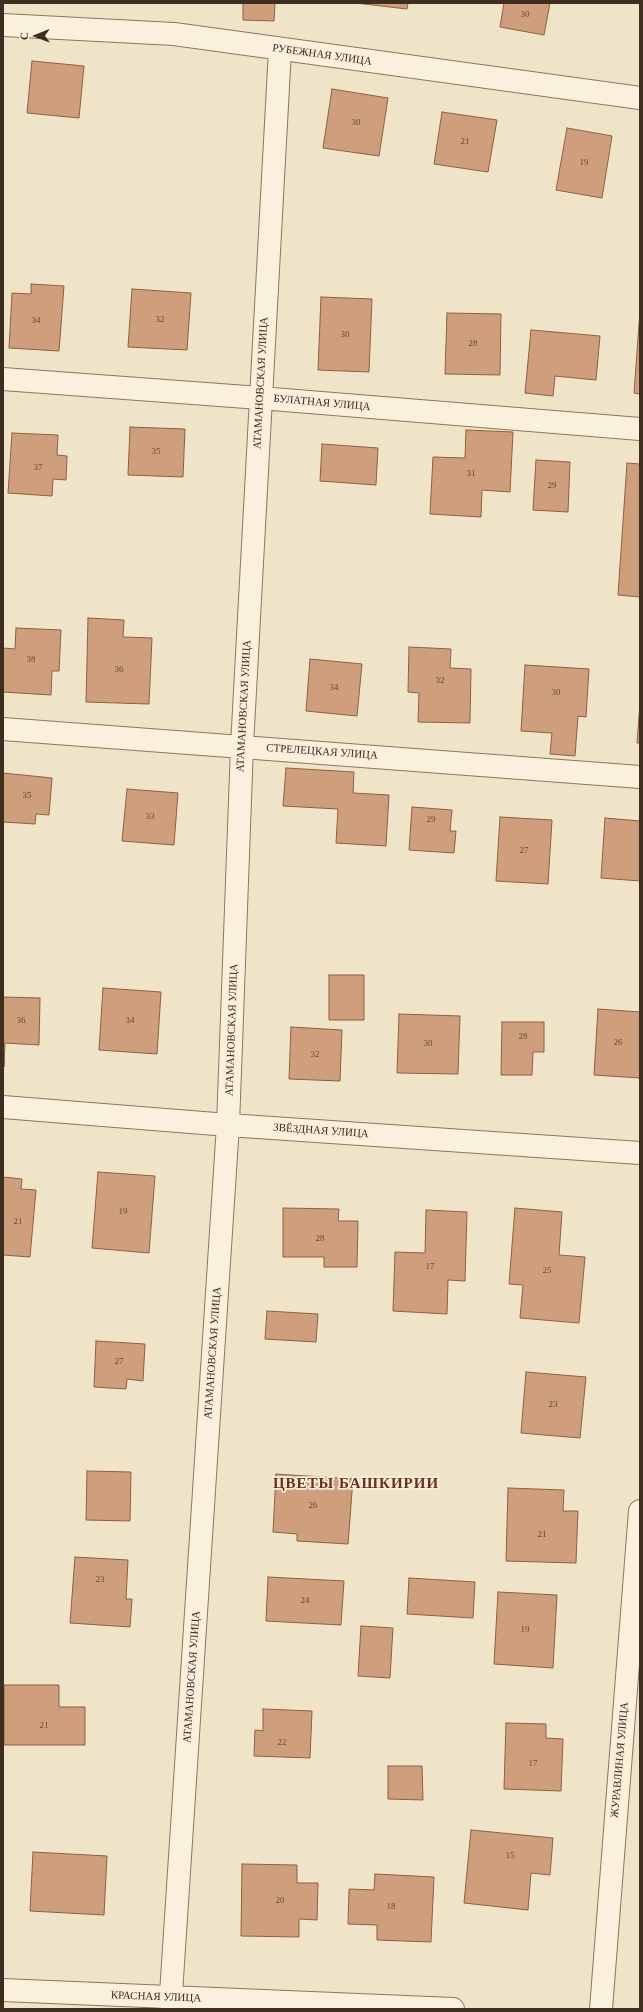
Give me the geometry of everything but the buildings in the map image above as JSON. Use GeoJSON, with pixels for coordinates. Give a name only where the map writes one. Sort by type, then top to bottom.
{"type":"FeatureCollection","features":[{"type":"Feature","properties":{"kind":"street","name":"РУБЕЖНАЯ УЛИЦА"},"geometry":{"type":"LineString","coordinates":[[3,25],[174,34],[280,50],[640,98]]}},
{"type":"Feature","properties":{"kind":"street","name":"АТАМАНОВСКАЯ УЛИЦА"},"geometry":{"type":"LineString","coordinates":[[171,2003],[228,1125],[242,746],[280,50]]}},
{"type":"Feature","properties":{"kind":"street","name":"БУЛАТНАЯ УЛИЦА"},"geometry":{"type":"LineString","coordinates":[[3,379],[260,398],[640,430]]}},
{"type":"Feature","properties":{"kind":"street","name":"СТРЕЛЕЦКАЯ УЛИЦА"},"geometry":{"type":"LineString","coordinates":[[3,729],[640,777]]}},
{"type":"Feature","properties":{"kind":"street","name":"ЗВЁЗДНАЯ УЛИЦА"},"geometry":{"type":"LineString","coordinates":[[3,1107],[228,1125],[640,1153]]}},
{"type":"Feature","properties":{"kind":"street","name":"ЖУРАВЛИНАЯ УЛИЦА"},"geometry":{"type":"LineString","coordinates":[[601,2009],[640,1511]]}},
{"type":"Feature","properties":{"kind":"street","name":"КРАСНАЯ УЛИЦА"},"geometry":{"type":"LineString","coordinates":[[3,1990],[171,2003],[453,2009]]}},
{"type":"Feature","properties":{"kind":"district","name":"ЦВЕТЫ БАШКИРИИ"},"geometry":{"type":"Point","coordinates":[356,1484]}}]}
